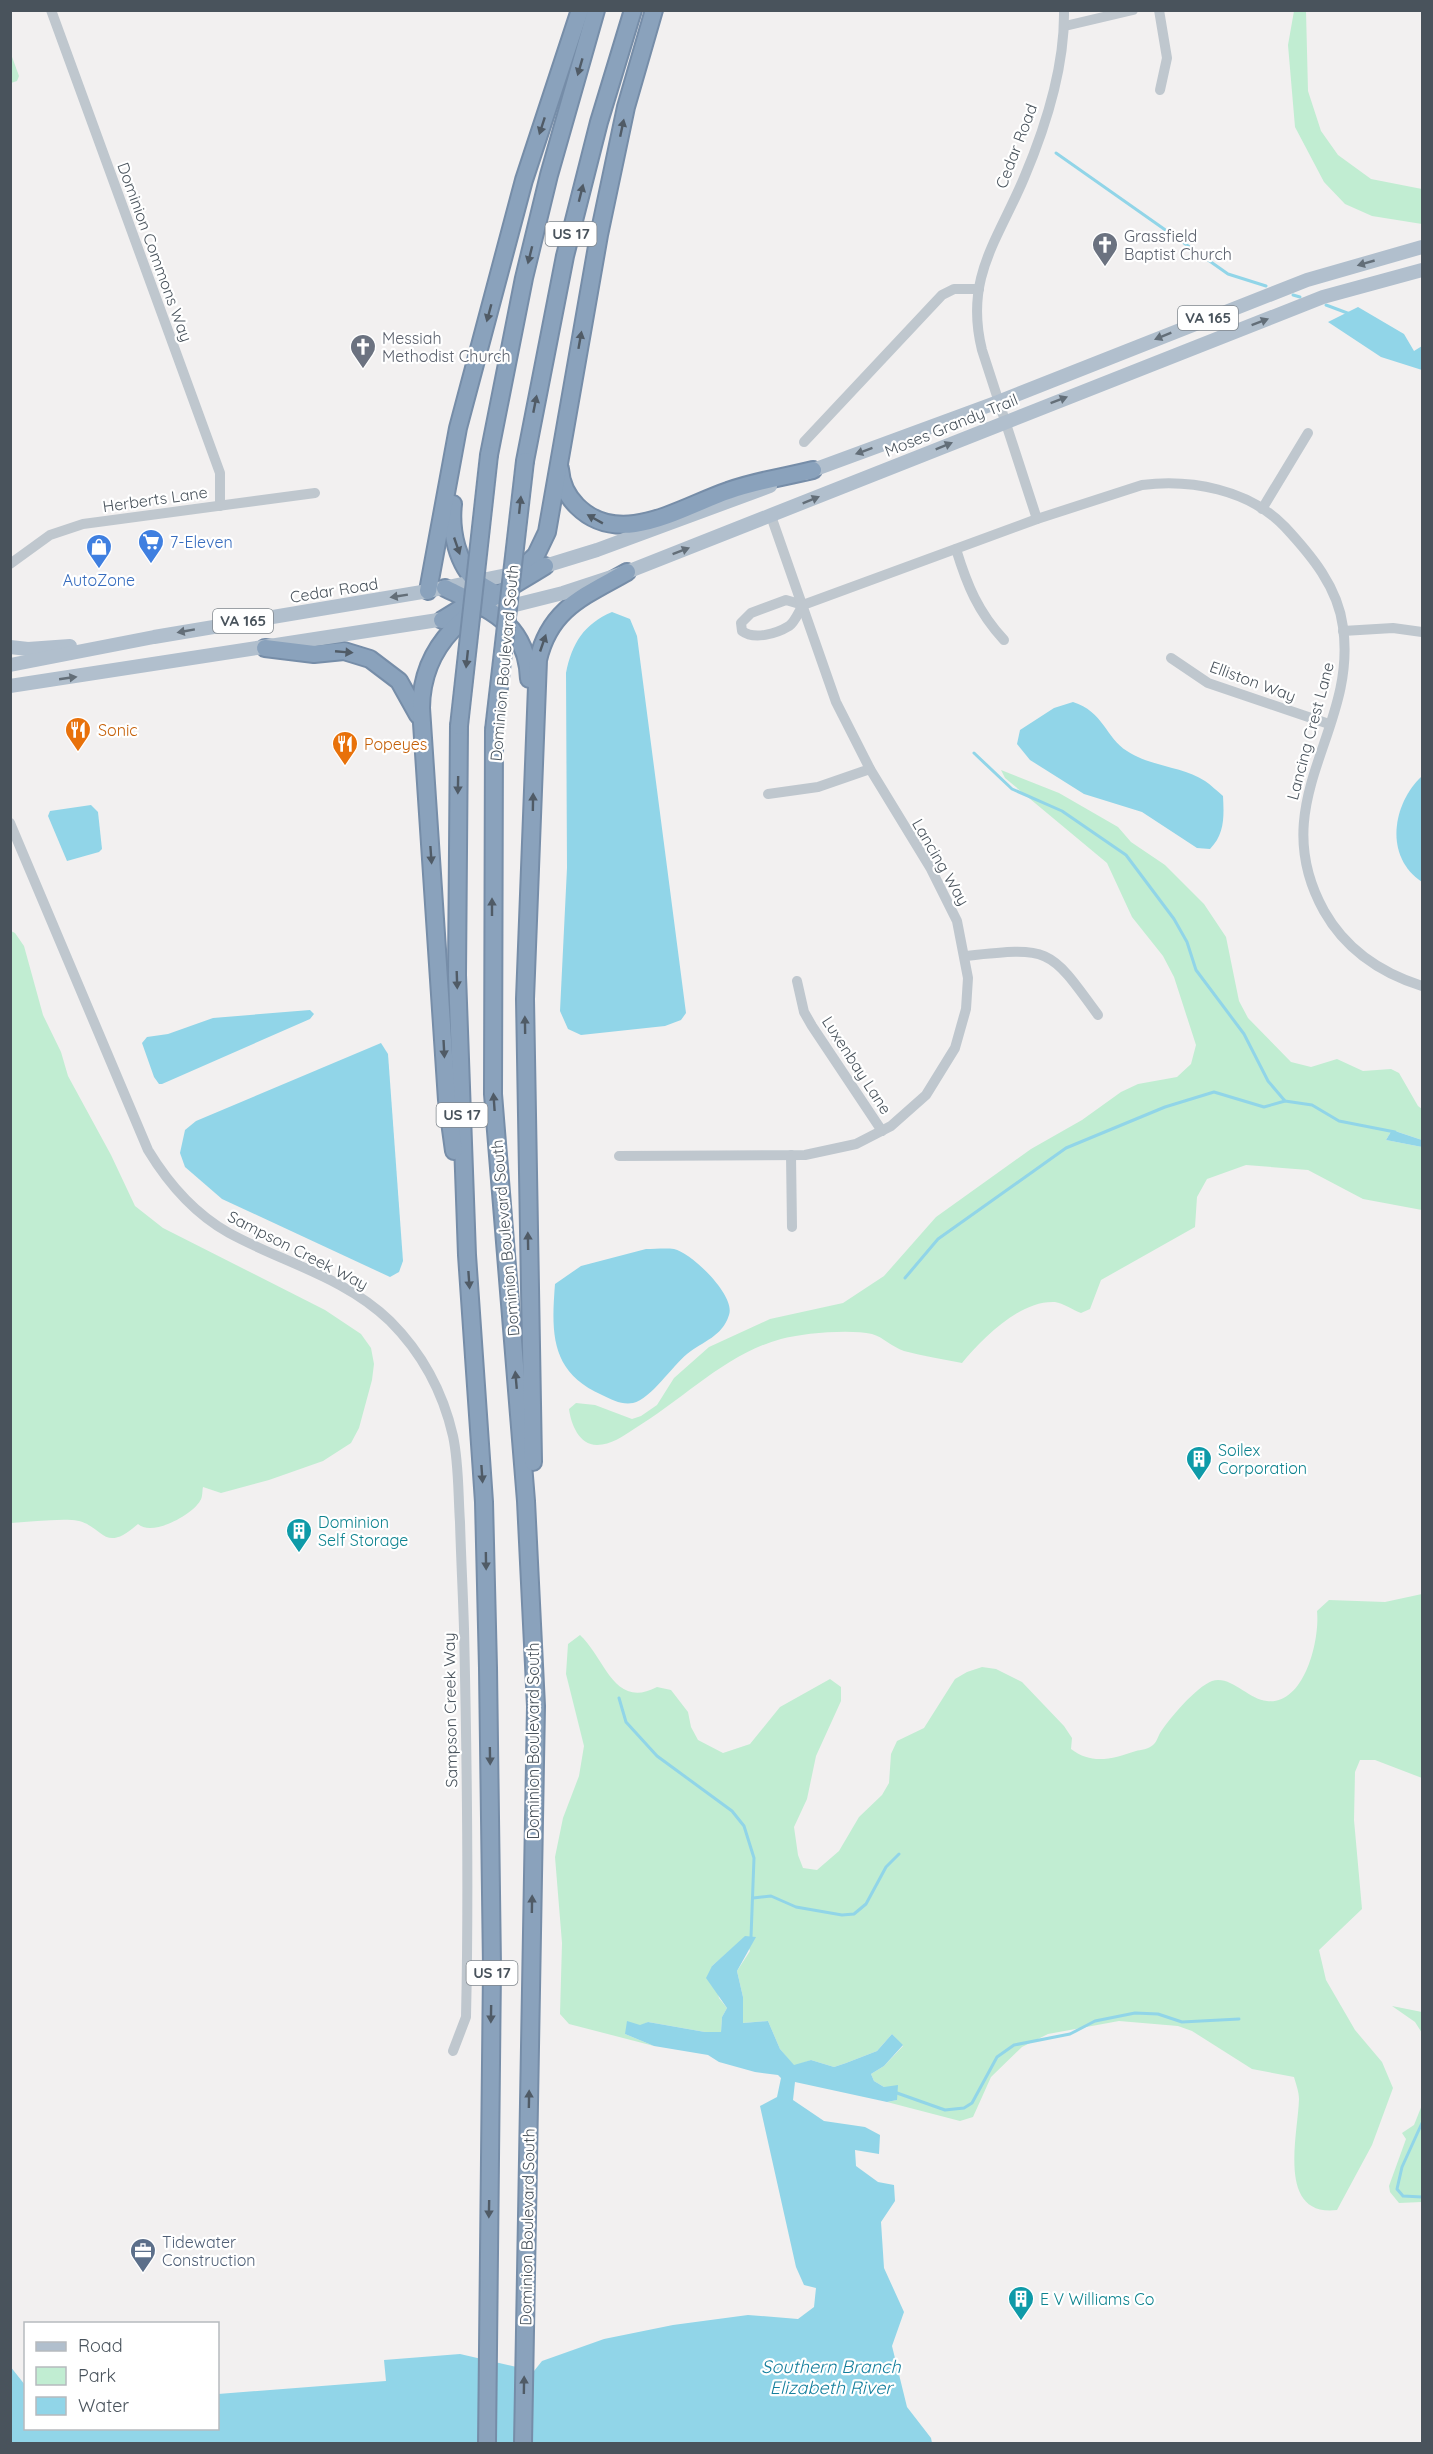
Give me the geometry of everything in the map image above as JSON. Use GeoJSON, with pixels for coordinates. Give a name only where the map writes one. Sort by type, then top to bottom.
{"type":"FeatureCollection","features":[{"type":"Feature","properties":{"kind":"highway"},"geometry":{"type":"LineString","coordinates":[[428,591],[458,428],[524,180],[580,10]]}},
{"type":"Feature","properties":{"kind":"highway","name":"Dominion Boulevard South"},"geometry":{"type":"LineString","coordinates":[[487,2444],[492,1956],[484,1503],[467,1255],[457,935],[459,726],[489,454],[549,175],[596,10]]}},
{"type":"Feature","properties":{"kind":"highway","name":"Dominion Boulevard South"},"geometry":{"type":"LineString","coordinates":[[523,2444],[536,1706],[530,1501],[493,1094],[494,730],[525,461],[565,256],[599,122],[633,10]]}},
{"type":"Feature","properties":{"kind":"highway"},"geometry":{"type":"LineString","coordinates":[[467,1255],[447,1100],[421,697],[426,670],[435,649],[478,608],[489,589],[520,572],[536,555],[547,532],[613,167],[626,107],[654,10]]}},
{"type":"Feature","properties":{"kind":"highway"},"geometry":{"type":"LineString","coordinates":[[481,344],[452,517],[456,546],[489,589],[516,606]]}},
{"type":"Feature","properties":{"kind":"highway"},"geometry":{"type":"LineString","coordinates":[[560,459],[563,485],[573,501],[595,519],[618,526],[645,522],[730,490],[813,470]]}},
{"type":"Feature","properties":{"kind":"highway"},"geometry":{"type":"LineString","coordinates":[[489,589],[544,566]]}},
{"type":"Feature","properties":{"kind":"highway"},"geometry":{"type":"LineString","coordinates":[[530,1501],[525,999],[532,860],[533,743],[538,660],[550,627],[572,603],[627,572]]}},
{"type":"Feature","properties":{"kind":"highway"},"geometry":{"type":"LineString","coordinates":[[446,588],[514,632],[525,649],[529,667],[533,743]]}},
{"type":"Feature","properties":{"kind":"highway"},"geometry":{"type":"LineString","coordinates":[[442,620],[478,608]]}},
{"type":"Feature","properties":{"kind":"highway"},"geometry":{"type":"LineString","coordinates":[[265,648],[314,654],[344,651],[370,659],[395,676],[407,691],[417,711],[423,734]]}},
{"type":"Feature","properties":{"kind":"main road","name":"Moses Grandy Trail"},"geometry":{"type":"LineString","coordinates":[[520,572],[544,566],[998,402],[1306,280],[1422,247]]}},
{"type":"Feature","properties":{"kind":"main road","name":"Moses Grandy Trail"},"geometry":{"type":"LineString","coordinates":[[478,608],[516,606],[627,572],[1004,421],[1323,297],[1422,270]]}},
{"type":"Feature","properties":{"kind":"main road","name":"Cedar Road"},"geometry":{"type":"LineString","coordinates":[[10,664],[102,646],[446,588],[489,589]]}},
{"type":"Feature","properties":{"kind":"main road","name":"VA 165"},"geometry":{"type":"LineString","coordinates":[[10,686],[442,620]]}},
{"type":"Feature","properties":{"kind":"main road"},"geometry":{"type":"LineString","coordinates":[[10,647],[28,649],[102,646]]}},
{"type":"Feature","properties":{"kind":"street","name":"Dominion Commons Way"},"geometry":{"type":"LineString","coordinates":[[51,10],[220,473],[220,506]]}},
{"type":"Feature","properties":{"kind":"street","name":"Cedar Road"},"geometry":{"type":"LineString","coordinates":[[1037,519],[1004,421],[978,333],[979,288],[988,253],[1024,178],[1040,133],[1058,71],[1065,26],[1064,10]]}},
{"type":"Feature","properties":{"kind":"street"},"geometry":{"type":"LineString","coordinates":[[1065,26],[1133,10]]}},
{"type":"Feature","properties":{"kind":"street"},"geometry":{"type":"LineString","coordinates":[[1160,10],[1167,52],[1160,90]]}},
{"type":"Feature","properties":{"kind":"street"},"geometry":{"type":"LineString","coordinates":[[804,442],[942,295],[954,289],[979,288]]}},
{"type":"Feature","properties":{"kind":"street"},"geometry":{"type":"LineString","coordinates":[[1262,508],[1308,433]]}},
{"type":"Feature","properties":{"kind":"street","name":"Lancing Crest Lane"},"geometry":{"type":"LineString","coordinates":[[803,605],[1124,489],[1158,483],[1202,486],[1224,491],[1262,508],[1278,520],[1321,570],[1341,615],[1344,631],[1344,671],[1310,778],[1303,815],[1303,847],[1312,886],[1329,921],[1352,948],[1383,970],[1422,986]]}},
{"type":"Feature","properties":{"kind":"street","name":"Herberts Lane"},"geometry":{"type":"LineString","coordinates":[[10,564],[36,543],[66,529],[315,493]]}},
{"type":"Feature","properties":{"kind":"street","name":"Lancing Way"},"geometry":{"type":"LineString","coordinates":[[619,1156],[790,1155],[840,1148],[882,1131],[910,1111],[926,1095],[955,1048],[966,1009],[968,978],[966,956],[951,905],[870,769],[836,702],[771,516]]}},
{"type":"Feature","properties":{"kind":"street"},"geometry":{"type":"LineString","coordinates":[[956,549],[974,601],[987,621],[1004,640]]}},
{"type":"Feature","properties":{"kind":"street"},"geometry":{"type":"LineString","coordinates":[[786,600],[803,605],[789,626],[757,637],[750,637],[742,631],[741,623],[751,613],[786,600]]}},
{"type":"Feature","properties":{"kind":"street"},"geometry":{"type":"LineString","coordinates":[[1344,631],[1394,628],[1422,632]]}},
{"type":"Feature","properties":{"kind":"street","name":"Elliston Way"},"geometry":{"type":"LineString","coordinates":[[1171,658],[1208,682],[1329,724]]}},
{"type":"Feature","properties":{"kind":"street"},"geometry":{"type":"LineString","coordinates":[[768,794],[818,787],[870,769]]}},
{"type":"Feature","properties":{"kind":"street","name":"Sampson Creek Way"},"geometry":{"type":"LineString","coordinates":[[10,823],[148,1150],[164,1175],[199,1211],[228,1233],[340,1284],[377,1310],[398,1330],[418,1355],[432,1377],[445,1408],[454,1438],[459,1494],[467,1756],[466,2018],[453,2051]]}},
{"type":"Feature","properties":{"kind":"street"},"geometry":{"type":"LineString","coordinates":[[966,956],[1031,951],[1050,958],[1064,968],[1098,1015]]}},
{"type":"Feature","properties":{"kind":"street","name":"Luxenbay Lane"},"geometry":{"type":"LineString","coordinates":[[797,981],[804,1012],[882,1131]]}},
{"type":"Feature","properties":{"kind":"street"},"geometry":{"type":"LineString","coordinates":[[790,1155],[792,1227]]}},
{"type":"Feature","properties":{"kind":"green space"},"geometry":{"type":"Polygon","coordinates":[[[1294,11],[1306,11],[1308,91],[1321,131],[1338,155],[1371,179],[1422,189],[1422,224],[1372,216],[1345,204],[1324,182],[1295,127],[1288,45],[1294,11]]]}},
{"type":"Feature","properties":{"kind":"green space"},"geometry":{"type":"Polygon","coordinates":[[[11,54],[19,76],[17,81],[11,83],[11,54]]]}},
{"type":"Feature","properties":{"kind":"green space"},"geometry":{"type":"Polygon","coordinates":[[[1001,770],[1059,793],[1118,827],[1131,842],[1165,865],[1204,904],[1226,937],[1239,1001],[1248,1018],[1291,1062],[1311,1067],[1337,1059],[1363,1071],[1391,1069],[1399,1073],[1422,1109],[1422,1140],[1392,1130],[1386,1140],[1422,1147],[1422,1210],[1363,1199],[1308,1170],[1246,1165],[1207,1179],[1197,1197],[1195,1227],[1101,1280],[1090,1309],[1081,1313],[1055,1302],[1029,1307],[1015,1314],[991,1333],[962,1363],[904,1351],[872,1334],[826,1332],[790,1337],[741,1355],[617,1440],[597,1445],[585,1441],[577,1433],[570,1415],[569,1409],[576,1403],[595,1405],[632,1419],[641,1416],[657,1405],[674,1378],[709,1347],[770,1319],[843,1303],[884,1276],[936,1217],[1031,1149],[1082,1120],[1121,1092],[1138,1084],[1177,1077],[1191,1064],[1196,1045],[1174,977],[1163,956],[1132,917],[1107,863],[1005,778],[1001,770]]]}},
{"type":"Feature","properties":{"kind":"green space"},"geometry":{"type":"Polygon","coordinates":[[[11,931],[24,946],[43,1015],[61,1052],[68,1076],[111,1155],[135,1206],[163,1228],[325,1310],[361,1334],[371,1348],[374,1364],[359,1428],[351,1443],[323,1461],[269,1480],[221,1493],[203,1487],[202,1496],[196,1507],[181,1518],[152,1528],[138,1524],[117,1538],[109,1538],[83,1522],[72,1520],[11,1523],[11,931]]]}},
{"type":"Feature","properties":{"kind":"green space"},"geometry":{"type":"Polygon","coordinates":[[[1422,1594],[1422,1778],[1375,1760],[1360,1760],[1355,1772],[1354,1820],[1362,1909],[1319,1950],[1326,1980],[1355,2030],[1382,2062],[1393,2088],[1372,2145],[1337,2210],[1318,2209],[1305,2201],[1298,2187],[1294,2152],[1299,2099],[1294,2077],[1252,2069],[1192,2031],[1178,2026],[1119,2021],[1048,2034],[1022,2047],[991,2077],[973,2117],[960,2121],[887,2102],[897,2100],[874,2081],[871,2074],[884,2066],[903,2046],[892,2034],[877,2051],[834,2067],[811,2060],[794,2066],[780,2049],[768,2021],[743,2023],[743,1997],[737,1971],[750,1951],[745,1937],[712,1966],[719,1998],[727,2008],[722,2017],[721,2032],[705,2032],[648,2022],[625,2034],[654,2046],[569,2024],[560,2014],[562,1943],[555,1857],[563,1818],[579,1776],[584,1746],[566,1674],[568,1644],[580,1635],[620,1687],[630,1692],[642,1692],[657,1687],[671,1690],[688,1712],[691,1727],[698,1740],[723,1753],[750,1744],[780,1707],[830,1679],[841,1687],[841,1701],[816,1756],[807,1799],[794,1827],[798,1855],[803,1868],[817,1870],[839,1851],[859,1817],[882,1795],[889,1783],[891,1754],[897,1741],[924,1728],[955,1679],[967,1672],[982,1667],[996,1669],[1022,1682],[1064,1726],[1072,1738],[1071,1749],[1094,1759],[1110,1758],[1145,1749],[1155,1743],[1164,1727],[1183,1704],[1212,1681],[1226,1681],[1260,1700],[1280,1699],[1291,1693],[1300,1682],[1313,1653],[1317,1611],[1329,1600],[1385,1602],[1422,1594]]]}},
{"type":"Feature","properties":{"kind":"green space"},"geometry":{"type":"Polygon","coordinates":[[[1392,2006],[1422,2012],[1422,2033],[1415,2022],[1392,2006]]]}},
{"type":"Feature","properties":{"kind":"green space"},"geometry":{"type":"Polygon","coordinates":[[[1422,2105],[1422,2202],[1399,2203],[1390,2192],[1389,2186],[1406,2139],[1402,2133],[1414,2125],[1422,2105]]]}},
{"type":"Feature","properties":{"kind":"water"},"geometry":{"type":"Polygon","coordinates":[[[1358,307],[1404,334],[1414,351],[1422,346],[1422,370],[1381,357],[1328,322],[1358,307]]]}},
{"type":"Feature","properties":{"kind":"water"},"geometry":{"type":"Polygon","coordinates":[[[612,612],[630,619],[637,636],[686,1013],[681,1020],[665,1026],[581,1035],[568,1029],[560,1011],[567,868],[566,673],[572,652],[581,636],[594,622],[612,612]]]}},
{"type":"Feature","properties":{"kind":"water"},"geometry":{"type":"Polygon","coordinates":[[[1073,702],[1083,706],[1098,718],[1120,746],[1127,751],[1146,760],[1196,776],[1223,796],[1221,831],[1210,849],[1197,848],[1142,812],[1084,794],[1030,760],[1017,744],[1020,730],[1054,708],[1073,702]]]}},
{"type":"Feature","properties":{"kind":"water"},"geometry":{"type":"Polygon","coordinates":[[[1422,776],[1422,882],[1410,871],[1402,859],[1397,845],[1396,830],[1404,801],[1422,776]]]}},
{"type":"Feature","properties":{"kind":"water"},"geometry":{"type":"Polygon","coordinates":[[[91,805],[98,812],[102,849],[99,852],[67,861],[48,816],[50,811],[91,805]]]}},
{"type":"Feature","properties":{"kind":"water"},"geometry":{"type":"Polygon","coordinates":[[[310,1010],[314,1014],[310,1019],[162,1084],[159,1084],[154,1077],[142,1043],[147,1037],[168,1034],[213,1018],[310,1010]]]}},
{"type":"Feature","properties":{"kind":"water"},"geometry":{"type":"Polygon","coordinates":[[[381,1043],[388,1054],[403,1261],[399,1272],[390,1277],[222,1199],[185,1167],[180,1153],[185,1130],[196,1121],[381,1043]]]}},
{"type":"Feature","properties":{"kind":"water"},"geometry":{"type":"Polygon","coordinates":[[[1392,1130],[1422,1140],[1422,1147],[1386,1140],[1392,1130]]]}},
{"type":"Feature","properties":{"kind":"water"},"geometry":{"type":"Polygon","coordinates":[[[646,1249],[674,1249],[691,1258],[711,1276],[726,1297],[729,1315],[717,1334],[681,1359],[647,1395],[633,1403],[617,1402],[585,1386],[564,1363],[558,1350],[553,1320],[555,1284],[581,1266],[646,1249]]]}},
{"type":"Feature","properties":{"kind":"water","name":"Southern Branch Elizabeth River"},"geometry":{"type":"Polygon","coordinates":[[[745,1936],[756,1937],[737,1971],[743,1997],[743,2023],[768,2021],[780,2049],[794,2065],[811,2060],[834,2067],[877,2051],[892,2034],[903,2045],[884,2066],[871,2074],[874,2081],[884,2087],[898,2085],[897,2100],[887,2102],[795,2082],[793,2100],[824,2121],[865,2127],[880,2135],[879,2154],[855,2150],[856,2166],[878,2182],[894,2185],[895,2201],[881,2222],[884,2268],[904,2312],[892,2346],[907,2407],[931,2438],[932,2443],[11,2443],[10,2366],[24,2384],[24,2430],[219,2430],[219,2394],[386,2381],[384,2360],[460,2354],[534,2371],[542,2361],[604,2339],[673,2325],[748,2315],[798,2319],[814,2307],[816,2288],[804,2285],[796,2267],[760,2106],[777,2097],[781,2078],[778,2075],[755,2072],[719,2062],[708,2055],[654,2046],[625,2034],[627,2021],[640,2025],[648,2022],[705,2032],[721,2032],[722,2017],[727,2008],[706,1978],[712,1966],[745,1936]]]}},
{"type":"Feature","properties":{"kind":"waterway"},"geometry":{"type":"LineString","coordinates":[[1056,153],[1228,274],[1266,286]]}},
{"type":"Feature","properties":{"kind":"waterway"},"geometry":{"type":"LineString","coordinates":[[1293,295],[1300,297]]}},
{"type":"Feature","properties":{"kind":"waterway"},"geometry":{"type":"LineString","coordinates":[[1326,305],[1350,314]]}},
{"type":"Feature","properties":{"kind":"waterway"},"geometry":{"type":"LineString","coordinates":[[974,753],[1012,789],[1062,811],[1126,855],[1174,919],[1187,942],[1196,970],[1244,1034],[1268,1081],[1285,1101],[1312,1105],[1339,1121],[1395,1132]]}},
{"type":"Feature","properties":{"kind":"waterway"},"geometry":{"type":"LineString","coordinates":[[905,1278],[938,1239],[1066,1148],[1165,1107],[1214,1092],[1264,1107],[1285,1101]]}},
{"type":"Feature","properties":{"kind":"waterway"},"geometry":{"type":"LineString","coordinates":[[619,1698],[626,1722],[657,1756],[732,1811],[744,1826],[754,1858],[751,1937]]}},
{"type":"Feature","properties":{"kind":"waterway"},"geometry":{"type":"LineString","coordinates":[[753,1898],[771,1896],[796,1907],[842,1915],[854,1914],[866,1904],[886,1867],[899,1854]]}},
{"type":"Feature","properties":{"kind":"waterway"},"geometry":{"type":"LineString","coordinates":[[897,2093],[945,2110],[964,2108],[972,2103],[997,2057],[1014,2045],[1070,2034],[1095,2021],[1135,2013],[1158,2014],[1182,2022],[1239,2019]]}},
{"type":"Feature","properties":{"kind":"waterway"},"geometry":{"type":"LineString","coordinates":[[1422,2123],[1402,2167],[1397,2189],[1403,2196],[1422,2197]]}},
{"type":"Feature","properties":{"kind":"place","name":"Grassfield Baptist Church"},"geometry":{"type":"Point","coordinates":[1105,268]}},
{"type":"Feature","properties":{"kind":"place","name":"Messiah Methodist Church"},"geometry":{"type":"Point","coordinates":[363,370]}},
{"type":"Feature","properties":{"kind":"place","name":"7-Eleven"},"geometry":{"type":"Point","coordinates":[151,565]}},
{"type":"Feature","properties":{"kind":"place","name":"AutoZone"},"geometry":{"type":"Point","coordinates":[99,570]}},
{"type":"Feature","properties":{"kind":"place","name":"Sonic"},"geometry":{"type":"Point","coordinates":[78,753]}},
{"type":"Feature","properties":{"kind":"place","name":"Popeyes"},"geometry":{"type":"Point","coordinates":[345,767]}},
{"type":"Feature","properties":{"kind":"place","name":"Soilex Corporation"},"geometry":{"type":"Point","coordinates":[1199,1482]}},
{"type":"Feature","properties":{"kind":"place","name":"Dominion Self Storage"},"geometry":{"type":"Point","coordinates":[299,1554]}},
{"type":"Feature","properties":{"kind":"place","name":"Tidewater Construction"},"geometry":{"type":"Point","coordinates":[143,2274]}},
{"type":"Feature","properties":{"kind":"place","name":"E V Williams Co"},"geometry":{"type":"Point","coordinates":[1021,2322]}}]}
